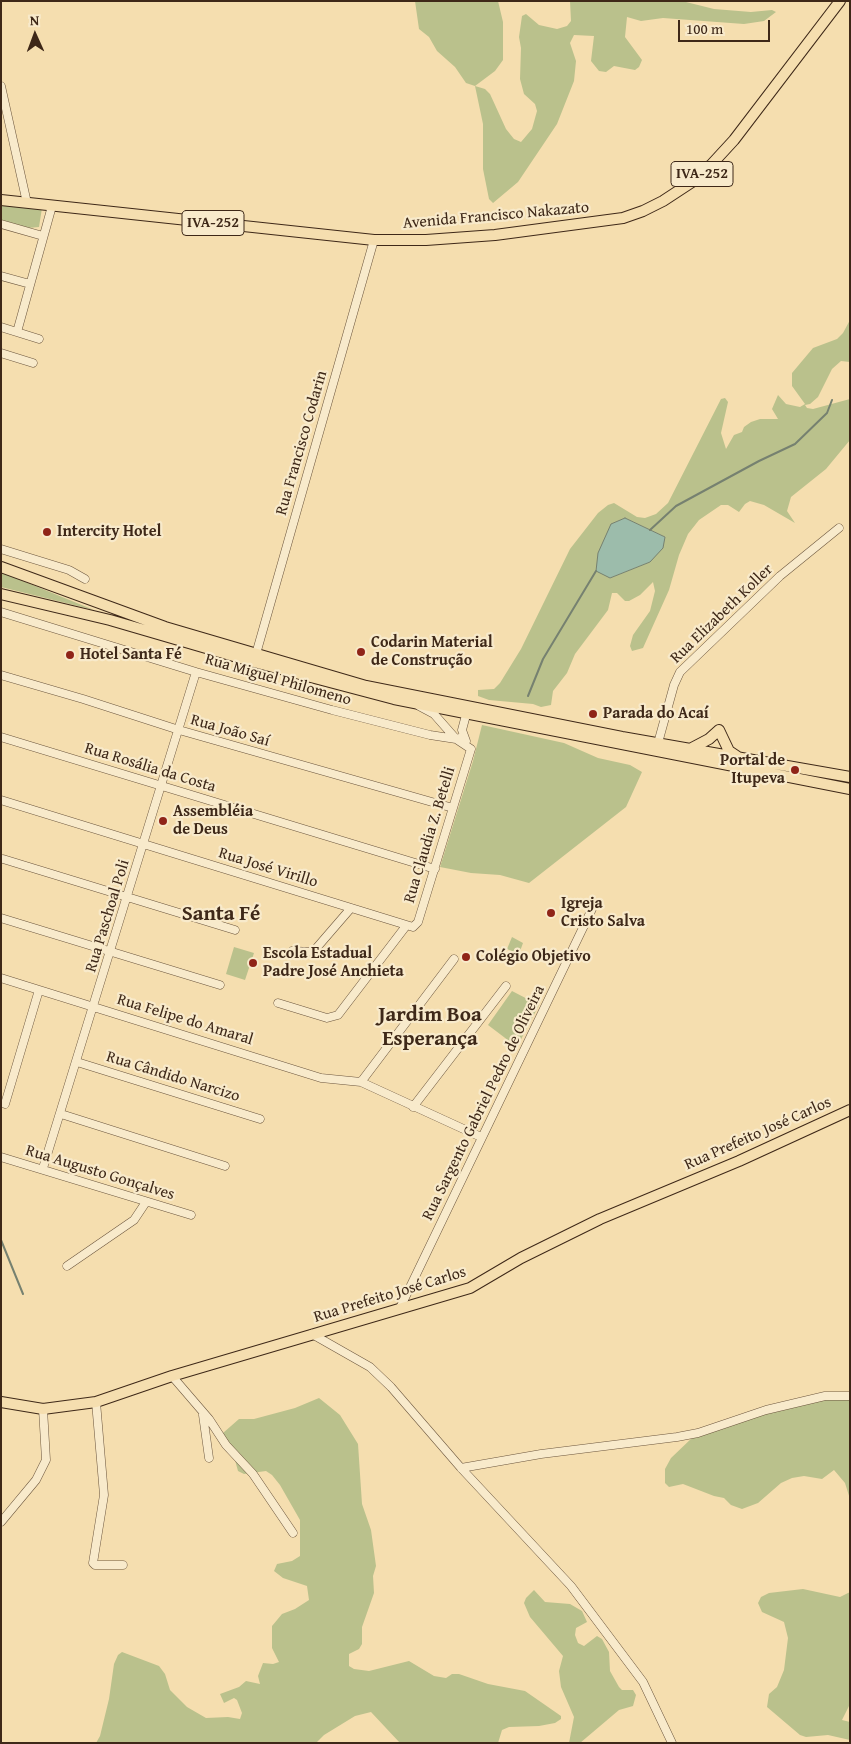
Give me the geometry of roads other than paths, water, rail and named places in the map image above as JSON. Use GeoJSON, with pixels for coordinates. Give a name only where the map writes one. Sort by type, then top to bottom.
{"type":"FeatureCollection","features":[{"type":"Feature","properties":{"kind":"main road","name":"Avenida Francisco Nakazato"},"geometry":{"type":"LineString","coordinates":[[1,200],[374,240],[426,240],[495,235],[602,222],[643,211],[695,180],[734,140],[840,1]]}},
{"type":"Feature","properties":{"kind":"main road"},"geometry":{"type":"LineString","coordinates":[[1,567],[165,627],[366,686],[690,750],[850,777]]}},
{"type":"Feature","properties":{"kind":"main road"},"geometry":{"type":"LineString","coordinates":[[1,594],[119,623],[289,672],[413,703],[850,789]]}},
{"type":"Feature","properties":{"kind":"main road"},"geometry":{"type":"LineString","coordinates":[[690,750],[709,739],[719,730],[729,751],[739,758]]}},
{"type":"Feature","properties":{"kind":"main road","name":"Rua Prefeito José Carlos"},"geometry":{"type":"LineString","coordinates":[[1,1402],[42,1409],[96,1402],[172,1376],[470,1288],[521,1258],[600,1218],[739,1161],[850,1110]]}},
{"type":"Feature","properties":{"kind":"street"},"geometry":{"type":"LineString","coordinates":[[1,86],[27,203]]}},
{"type":"Feature","properties":{"kind":"street"},"geometry":{"type":"LineString","coordinates":[[18,332],[52,206]]}},
{"type":"Feature","properties":{"kind":"street"},"geometry":{"type":"LineString","coordinates":[[1,224],[43,236]]}},
{"type":"Feature","properties":{"kind":"street","name":"Rua Francisco Codarin"},"geometry":{"type":"LineString","coordinates":[[256,654],[374,240]]}},
{"type":"Feature","properties":{"kind":"street"},"geometry":{"type":"LineString","coordinates":[[1,276],[30,284]]}},
{"type":"Feature","properties":{"kind":"street"},"geometry":{"type":"LineString","coordinates":[[1,327],[39,339]]}},
{"type":"Feature","properties":{"kind":"street"},"geometry":{"type":"LineString","coordinates":[[1,353],[33,363]]}},
{"type":"Feature","properties":{"kind":"street","name":"Rua Elizabeth Koller"},"geometry":{"type":"LineString","coordinates":[[658,743],[674,685],[680,672],[780,576],[839,528]]}},
{"type":"Feature","properties":{"kind":"street"},"geometry":{"type":"LineString","coordinates":[[1,549],[69,570],[85,579]]}},
{"type":"Feature","properties":{"kind":"street","name":"Rua Miguel Philomeno"},"geometry":{"type":"LineString","coordinates":[[1,612],[196,672],[332,710],[430,735],[460,738]]}},
{"type":"Feature","properties":{"kind":"street","name":"Rua Paschoal Poli"},"geometry":{"type":"LineString","coordinates":[[43,1168],[128,898],[196,672]]}},
{"type":"Feature","properties":{"kind":"street","name":"Rua João Saí"},"geometry":{"type":"LineString","coordinates":[[1,675],[179,730],[453,808]]}},
{"type":"Feature","properties":{"kind":"street"},"geometry":{"type":"LineString","coordinates":[[413,703],[434,714],[460,738],[466,714]]}},
{"type":"Feature","properties":{"kind":"street","name":"Rua Rosália da Costa"},"geometry":{"type":"LineString","coordinates":[[1,737],[435,869]]}},
{"type":"Feature","properties":{"kind":"street","name":"Rua Claudia Z. Betelli"},"geometry":{"type":"LineString","coordinates":[[278,1003],[327,1018],[338,1015],[410,926],[418,922],[471,749],[460,738]]}},
{"type":"Feature","properties":{"kind":"street","name":"Rua José Virillo"},"geometry":{"type":"LineString","coordinates":[[1,800],[410,926]]}},
{"type":"Feature","properties":{"kind":"street"},"geometry":{"type":"LineString","coordinates":[[3,859],[235,930]]}},
{"type":"Feature","properties":{"kind":"street"},"geometry":{"type":"LineString","coordinates":[[292,951],[313,952],[350,908]]}},
{"type":"Feature","properties":{"kind":"street","name":"Rua Sargento Gabriel Pedro de Oliveira"},"geometry":{"type":"LineString","coordinates":[[400,1308],[592,909]]}},
{"type":"Feature","properties":{"kind":"street"},"geometry":{"type":"LineString","coordinates":[[1,918],[220,985]]}},
{"type":"Feature","properties":{"kind":"street"},"geometry":{"type":"LineString","coordinates":[[361,1082],[454,959]]}},
{"type":"Feature","properties":{"kind":"street","name":"Rua Felipe do Amaral"},"geometry":{"type":"LineString","coordinates":[[1,978],[321,1078],[361,1082],[481,1137]]}},
{"type":"Feature","properties":{"kind":"street"},"geometry":{"type":"LineString","coordinates":[[414,1107],[506,986]]}},
{"type":"Feature","properties":{"kind":"street"},"geometry":{"type":"LineString","coordinates":[[5,1104],[5,1088],[40,990]]}},
{"type":"Feature","properties":{"kind":"street","name":"Rua Cândido Narcizo"},"geometry":{"type":"LineString","coordinates":[[77,1062],[260,1120]]}},
{"type":"Feature","properties":{"kind":"street"},"geometry":{"type":"LineString","coordinates":[[61,1114],[225,1166]]}},
{"type":"Feature","properties":{"kind":"street","name":"Rua Augusto Gonçalves"},"geometry":{"type":"LineString","coordinates":[[1,1157],[43,1168],[191,1215]]}},
{"type":"Feature","properties":{"kind":"street"},"geometry":{"type":"LineString","coordinates":[[67,1266],[134,1220],[146,1202]]}},
{"type":"Feature","properties":{"kind":"street"},"geometry":{"type":"LineString","coordinates":[[312,1334],[370,1367],[391,1387],[461,1468],[571,1586],[643,1682],[672,1743]]}},
{"type":"Feature","properties":{"kind":"street"},"geometry":{"type":"LineString","coordinates":[[172,1376],[202,1411],[226,1445],[259,1481],[293,1532]]}},
{"type":"Feature","properties":{"kind":"street"},"geometry":{"type":"LineString","coordinates":[[461,1468],[541,1454],[691,1435],[766,1410],[825,1396],[850,1396]]}},
{"type":"Feature","properties":{"kind":"street"},"geometry":{"type":"LineString","coordinates":[[96,1402],[104,1495],[93,1563],[96,1565],[123,1564]]}},
{"type":"Feature","properties":{"kind":"street"},"geometry":{"type":"LineString","coordinates":[[1,1522],[36,1480],[46,1460],[42,1409]]}},
{"type":"Feature","properties":{"kind":"street"},"geometry":{"type":"LineString","coordinates":[[202,1411],[206,1422],[209,1458]]}},
{"type":"Feature","properties":{"kind":"waterway"},"geometry":{"type":"LineString","coordinates":[[650,530],[676,506],[759,461],[795,444],[827,413],[832,400]]}},
{"type":"Feature","properties":{"kind":"waterway"},"geometry":{"type":"LineString","coordinates":[[528,696],[543,659],[596,571]]}},
{"type":"Feature","properties":{"kind":"waterway"},"geometry":{"type":"LineString","coordinates":[[1,1240],[23,1294]]}},
{"type":"Feature","properties":{"kind":"place","name":"Intercity Hotel"},"geometry":{"type":"Point","coordinates":[47,532]}},
{"type":"Feature","properties":{"kind":"place","name":"Codarin Material de Construção"},"geometry":{"type":"Point","coordinates":[361,652]}},
{"type":"Feature","properties":{"kind":"place","name":"Hotel Santa Fé"},"geometry":{"type":"Point","coordinates":[70,655]}},
{"type":"Feature","properties":{"kind":"place","name":"Parada do Acaí"},"geometry":{"type":"Point","coordinates":[593,714]}},
{"type":"Feature","properties":{"kind":"place","name":"Portal de Itupeva"},"geometry":{"type":"Point","coordinates":[795,770]}},
{"type":"Feature","properties":{"kind":"place","name":"Assembléia de Deus"},"geometry":{"type":"Point","coordinates":[163,821]}},
{"type":"Feature","properties":{"kind":"place","name":"Igreja Cristo Salva"},"geometry":{"type":"Point","coordinates":[551,913]}},
{"type":"Feature","properties":{"kind":"place","name":"Colégio Objetivo"},"geometry":{"type":"Point","coordinates":[466,957]}},
{"type":"Feature","properties":{"kind":"place","name":"Escola Estadual Padre José Anchieta"},"geometry":{"type":"Point","coordinates":[253,963]}},
{"type":"Feature","properties":{"kind":"district","name":"Santa Fé"},"geometry":{"type":"Point","coordinates":[221,915]}},
{"type":"Feature","properties":{"kind":"district","name":"Jardim Boa Esperança"},"geometry":{"type":"Point","coordinates":[430,1028]}}]}
